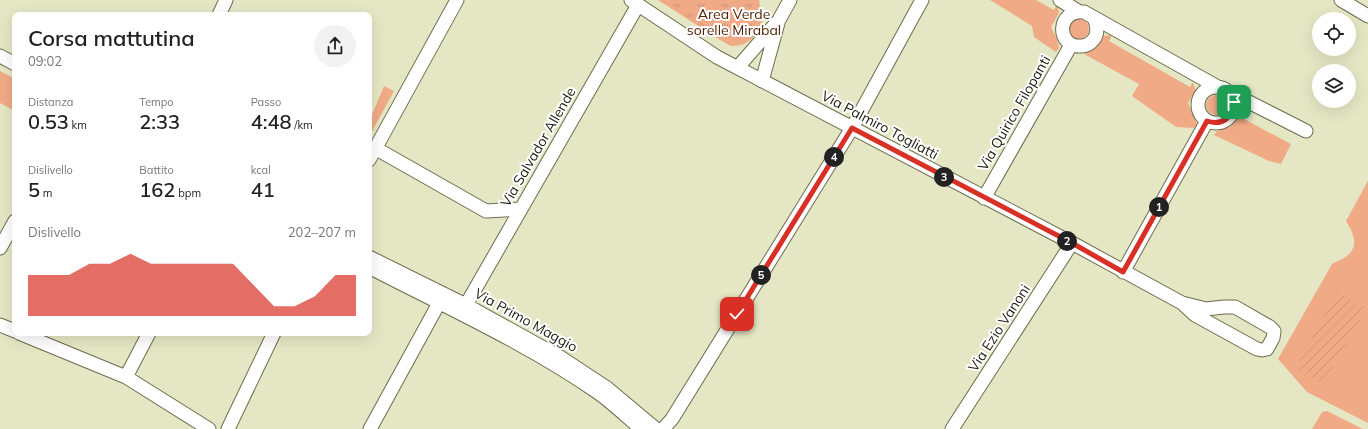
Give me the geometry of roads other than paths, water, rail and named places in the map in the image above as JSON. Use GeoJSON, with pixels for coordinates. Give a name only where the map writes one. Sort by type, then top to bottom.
{"type":"FeatureCollection","features":[{"type":"Feature","properties":{"kind":"street"},"geometry":{"type":"LineString","coordinates":[[220,12],[226,0]]}},
{"type":"Feature","properties":{"kind":"street"},"geometry":{"type":"LineString","coordinates":[[457,0],[372,154],[486,211],[521,208]]}},
{"type":"Feature","properties":{"kind":"street"},"geometry":{"type":"LineString","coordinates":[[738,67],[779,20],[790,0]]}},
{"type":"Feature","properties":{"kind":"street"},"geometry":{"type":"LineString","coordinates":[[663,429],[672,419],[852,128],[922,0]]}},
{"type":"Feature","properties":{"kind":"street"},"geometry":{"type":"LineString","coordinates":[[1060,0],[1078,11],[1090,14],[1094,18],[1216,86],[1225,89],[1306,131]]}},
{"type":"Feature","properties":{"kind":"street"},"geometry":{"type":"LineString","coordinates":[[1341,0],[1368,16]]}},
{"type":"Feature","properties":{"kind":"street","name":"Via Palmiro Togliatti"},"geometry":{"type":"LineString","coordinates":[[634,2],[717,57],[1072,243],[1123,272],[1182,303],[1206,310],[1234,307],[1270,327],[1274,332],[1273,338],[1267,349],[1257,349],[1195,315],[1182,303]]}},
{"type":"Feature","properties":{"kind":"street","name":"Via Salvador Allende"},"geometry":{"type":"LineString","coordinates":[[466,305],[634,2]]}},
{"type":"Feature","properties":{"kind":"street"},"geometry":{"type":"LineString","coordinates":[[1078,11],[1068,16],[1062,25],[1064,36],[1071,44],[1083,46],[1089,44],[1093,40],[1097,29],[1094,18]]}},
{"type":"Feature","properties":{"kind":"street"},"geometry":{"type":"LineString","coordinates":[[762,81],[779,20]]}},
{"type":"Feature","properties":{"kind":"street","name":"Via Quirico Filopanti"},"geometry":{"type":"LineString","coordinates":[[984,198],[1071,44]]}},
{"type":"Feature","properties":{"kind":"street"},"geometry":{"type":"LineString","coordinates":[[0,56],[12,62]]}},
{"type":"Feature","properties":{"kind":"street"},"geometry":{"type":"LineString","coordinates":[[1216,86],[1204,90],[1198,100],[1199,112],[1207,121],[1218,123],[1228,118],[1234,108],[1234,102],[1229,92]]}},
{"type":"Feature","properties":{"kind":"street"},"geometry":{"type":"LineString","coordinates":[[1123,272],[1207,121]]}},
{"type":"Feature","properties":{"kind":"street"},"geometry":{"type":"LineString","coordinates":[[0,248],[12,226]]}},
{"type":"Feature","properties":{"kind":"street","name":"Via Ezio Vanoni"},"geometry":{"type":"LineString","coordinates":[[952,429],[1072,243]]}},
{"type":"Feature","properties":{"kind":"street","name":"Via Primo Maggio"},"geometry":{"type":"LineString","coordinates":[[372,258],[466,305],[560,357],[607,388],[656,429]]}},
{"type":"Feature","properties":{"kind":"street","name":"Via Primo Maggio"},"geometry":{"type":"LineString","coordinates":[[372,269],[485,326],[557,366],[607,399],[642,429]]}},
{"type":"Feature","properties":{"kind":"street"},"geometry":{"type":"LineString","coordinates":[[370,429],[439,303]]}},
{"type":"Feature","properties":{"kind":"street"},"geometry":{"type":"LineString","coordinates":[[0,325],[12,330]]}},
{"type":"Feature","properties":{"kind":"street"},"geometry":{"type":"LineString","coordinates":[[26,336],[126,377],[209,429]]}},
{"type":"Feature","properties":{"kind":"street"},"geometry":{"type":"LineString","coordinates":[[126,377],[147,336]]}},
{"type":"Feature","properties":{"kind":"street"},"geometry":{"type":"LineString","coordinates":[[228,429],[273,336]]}},
{"type":"Feature","properties":{"kind":"park label","name":"Area Verde sorelle Mirabal"},"geometry":{"type":"Point","coordinates":[734,22]}}]}
